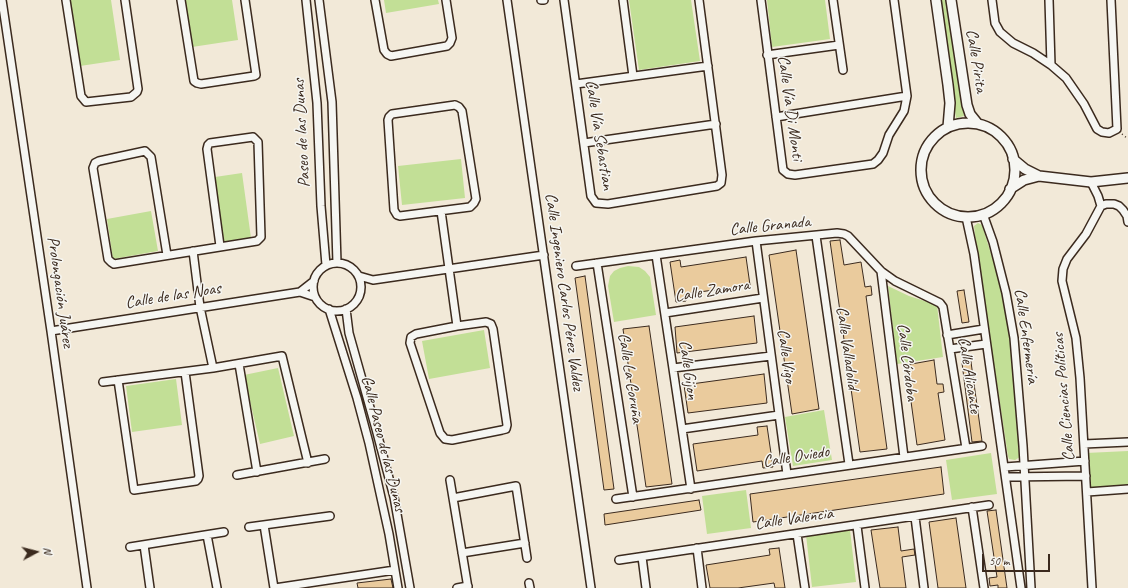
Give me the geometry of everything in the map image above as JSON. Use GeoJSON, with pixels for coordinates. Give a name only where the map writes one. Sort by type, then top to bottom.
{"type":"FeatureCollection","features":[{"type":"Feature","properties":{"kind":"street","name":"Prolongación Juárez"},"geometry":{"type":"LineString","coordinates":[[2,0],[87,588]]}},
{"type":"Feature","properties":{"kind":"street"},"geometry":{"type":"LineString","coordinates":[[66,0],[81,96],[86,102],[131,97],[137,92],[138,89],[125,0]]}},
{"type":"Feature","properties":{"kind":"street"},"geometry":{"type":"LineString","coordinates":[[181,0],[194,81],[197,84],[201,84],[256,75],[245,0]]}},
{"type":"Feature","properties":{"kind":"street","name":"Paseo de las Dunas"},"geometry":{"type":"LineString","coordinates":[[306,0],[317,103],[321,206],[326,265]]}},
{"type":"Feature","properties":{"kind":"street","name":"Paseo de las Dunas"},"geometry":{"type":"LineString","coordinates":[[319,0],[332,102],[337,262]]}},
{"type":"Feature","properties":{"kind":"street"},"geometry":{"type":"LineString","coordinates":[[375,0],[384,50],[386,54],[390,56],[447,46],[450,43],[452,38],[446,0]]}},
{"type":"Feature","properties":{"kind":"street","name":"Calle Vía Sebastian"},"geometry":{"type":"LineString","coordinates":[[564,0],[591,196],[596,203],[608,204],[718,186],[721,183],[722,175],[716,124],[699,0]]}},
{"type":"Feature","properties":{"kind":"street"},"geometry":{"type":"LineString","coordinates":[[623,0],[633,76]]}},
{"type":"Feature","properties":{"kind":"street","name":"Calle Vía Di Monti"},"geometry":{"type":"LineString","coordinates":[[761,0],[783,170],[788,174],[795,175],[873,164],[883,153],[889,135],[904,111],[908,96],[894,0]]}},
{"type":"Feature","properties":{"kind":"street"},"geometry":{"type":"LineString","coordinates":[[833,0],[843,70]]}},
{"type":"Feature","properties":{"kind":"street","name":"Calle Pirita"},"geometry":{"type":"LineString","coordinates":[[936,0],[950,103],[948,127]]}},
{"type":"Feature","properties":{"kind":"street","name":"Calle Pirita"},"geometry":{"type":"LineString","coordinates":[[951,0],[967,105],[970,114],[978,124]]}},
{"type":"Feature","properties":{"kind":"street"},"geometry":{"type":"LineString","coordinates":[[992,0],[995,24],[1006,39],[1013,44],[1033,53],[1051,65],[1066,78],[1084,104],[1097,129],[1102,132],[1109,133],[1117,129],[1111,0]]}},
{"type":"Feature","properties":{"kind":"street"},"geometry":{"type":"LineString","coordinates":[[1049,0],[1051,65]]}},
{"type":"Feature","properties":{"kind":"street","name":"Calle Ingeniero Carlos Pérez Valdez"},"geometry":{"type":"LineString","coordinates":[[508,2],[591,588]]}},
{"type":"Feature","properties":{"kind":"street"},"geometry":{"type":"LineString","coordinates":[[767,55],[839,45]]}},
{"type":"Feature","properties":{"kind":"street"},"geometry":{"type":"LineString","coordinates":[[576,84],[708,66]]}},
{"type":"Feature","properties":{"kind":"street"},"geometry":{"type":"LineString","coordinates":[[776,117],[908,96]]}},
{"type":"Feature","properties":{"kind":"street"},"geometry":{"type":"LineString","coordinates":[[455,105],[462,111],[476,198],[470,207],[441,211],[400,216],[396,215],[394,210],[388,120],[392,114],[455,105]]}},
{"type":"Feature","properties":{"kind":"street"},"geometry":{"type":"LineString","coordinates":[[963,123],[978,124],[997,132],[1010,149],[1013,159],[1014,174],[1010,189],[1000,204],[983,214],[966,217],[951,214],[937,205],[927,193],[922,179],[921,163],[926,148],[935,136],[948,127],[963,123]]}},
{"type":"Feature","properties":{"kind":"street"},"geometry":{"type":"LineString","coordinates":[[584,143],[716,124]]}},
{"type":"Feature","properties":{"kind":"street"},"geometry":{"type":"LineString","coordinates":[[166,255],[151,157],[145,151],[95,163],[94,168],[96,183],[108,259],[111,262],[114,264],[193,251],[259,240],[261,237],[258,142],[253,137],[210,143],[208,145],[207,149],[220,246]]}},
{"type":"Feature","properties":{"kind":"street"},"geometry":{"type":"LineString","coordinates":[[1013,159],[1025,169],[1040,176],[1091,182],[1128,178]]}},
{"type":"Feature","properties":{"kind":"street"},"geometry":{"type":"LineString","coordinates":[[1010,189],[1024,180],[1040,176]]}},
{"type":"Feature","properties":{"kind":"street"},"geometry":{"type":"LineString","coordinates":[[1091,182],[1101,206],[1106,204],[1114,204],[1119,206],[1127,216],[1128,222]]}},
{"type":"Feature","properties":{"kind":"street","name":"Calle Ciencias Políticas"},"geometry":{"type":"LineString","coordinates":[[1092,588],[1084,444],[1076,338],[1062,281],[1063,269],[1067,259],[1086,234],[1101,206]]}},
{"type":"Feature","properties":{"kind":"street"},"geometry":{"type":"LineString","coordinates":[[441,211],[457,326]]}},
{"type":"Feature","properties":{"kind":"street","name":"Calle Enfermería"},"geometry":{"type":"LineString","coordinates":[[983,214],[993,242],[1006,293],[1014,338],[1025,477],[1031,588]]}},
{"type":"Feature","properties":{"kind":"street"},"geometry":{"type":"LineString","coordinates":[[966,217],[974,254],[1021,588]]}},
{"type":"Feature","properties":{"kind":"street","name":"Calle Granada"},"geometry":{"type":"LineString","coordinates":[[576,266],[756,241],[837,233],[848,236],[881,271],[895,281],[940,303],[943,307]]}},
{"type":"Feature","properties":{"kind":"street","name":"Calle Valladolid"},"geometry":{"type":"LineString","coordinates":[[816,236],[849,464]]}},
{"type":"Feature","properties":{"kind":"street","name":"Calle Vigo"},"geometry":{"type":"LineString","coordinates":[[756,241],[787,474]]}},
{"type":"Feature","properties":{"kind":"street"},"geometry":{"type":"LineString","coordinates":[[193,251],[200,307],[213,368]]}},
{"type":"Feature","properties":{"kind":"street"},"geometry":{"type":"LineString","coordinates":[[373,280],[361,289],[356,301],[346,309],[338,311],[328,309],[323,306],[315,297],[313,292],[316,274],[326,265],[337,262],[350,266],[359,276],[373,280],[544,255]]}},
{"type":"Feature","properties":{"kind":"street","name":"Calle Gijon"},"geometry":{"type":"LineString","coordinates":[[656,255],[691,489]]}},
{"type":"Feature","properties":{"kind":"street","name":"Calle La Coruña"},"geometry":{"type":"LineString","coordinates":[[597,263],[633,497]]}},
{"type":"Feature","properties":{"kind":"street","name":"Calle Córdoba"},"geometry":{"type":"LineString","coordinates":[[881,271],[904,457]]}},
{"type":"Feature","properties":{"kind":"street"},"geometry":{"type":"LineString","coordinates":[[359,276],[361,289]]}},
{"type":"Feature","properties":{"kind":"street","name":"Calle de las Noas"},"geometry":{"type":"LineString","coordinates":[[300,292],[314,281]]}},
{"type":"Feature","properties":{"kind":"street","name":"Calle de las Noas"},"geometry":{"type":"LineString","coordinates":[[51,331],[300,292],[315,297]]}},
{"type":"Feature","properties":{"kind":"street","name":"Calle Zamora"},"geometry":{"type":"LineString","coordinates":[[665,313],[763,298]]}},
{"type":"Feature","properties":{"kind":"street","name":"Calle Alicante"},"geometry":{"type":"LineString","coordinates":[[943,307],[966,448]]}},
{"type":"Feature","properties":{"kind":"street","name":"Calle Paseo de las Dunas"},"geometry":{"type":"LineString","coordinates":[[328,309],[357,398],[369,443],[389,534],[398,588]]}},
{"type":"Feature","properties":{"kind":"street","name":"Calle Paseo de las Dunas"},"geometry":{"type":"LineString","coordinates":[[346,309],[349,333],[394,497],[410,588]]}},
{"type":"Feature","properties":{"kind":"street"},"geometry":{"type":"LineString","coordinates":[[486,322],[491,324],[493,328],[507,425],[506,429],[452,440],[445,439],[440,433],[410,343],[411,337],[416,334],[457,326],[486,322]]}},
{"type":"Feature","properties":{"kind":"street"},"geometry":{"type":"LineString","coordinates":[[948,335],[984,329]]}},
{"type":"Feature","properties":{"kind":"street"},"geometry":{"type":"LineString","coordinates":[[950,349],[986,344]]}},
{"type":"Feature","properties":{"kind":"street"},"geometry":{"type":"LineString","coordinates":[[103,382],[213,368],[282,356],[308,463]]}},
{"type":"Feature","properties":{"kind":"street"},"geometry":{"type":"LineString","coordinates":[[673,368],[771,356]]}},
{"type":"Feature","properties":{"kind":"street"},"geometry":{"type":"LineString","coordinates":[[239,364],[257,472]]}},
{"type":"Feature","properties":{"kind":"street"},"geometry":{"type":"LineString","coordinates":[[118,380],[134,490],[196,481],[198,479],[199,476],[185,372]]}},
{"type":"Feature","properties":{"kind":"street"},"geometry":{"type":"LineString","coordinates":[[682,429],[779,415]]}},
{"type":"Feature","properties":{"kind":"street"},"geometry":{"type":"LineString","coordinates":[[1084,444],[1128,442]]}},
{"type":"Feature","properties":{"kind":"street","name":"Calle Oviedo"},"geometry":{"type":"LineString","coordinates":[[616,499],[691,489],[849,464],[982,446]]}},
{"type":"Feature","properties":{"kind":"street"},"geometry":{"type":"LineString","coordinates":[[236,475],[325,459]]}},
{"type":"Feature","properties":{"kind":"street"},"geometry":{"type":"LineString","coordinates":[[1004,467],[1085,461]]}},
{"type":"Feature","properties":{"kind":"street"},"geometry":{"type":"LineString","coordinates":[[1006,477],[1086,476]]}},
{"type":"Feature","properties":{"kind":"street"},"geometry":{"type":"LineString","coordinates":[[450,480],[468,587],[457,588]]}},
{"type":"Feature","properties":{"kind":"street"},"geometry":{"type":"LineString","coordinates":[[453,498],[516,486],[527,558]]}},
{"type":"Feature","properties":{"kind":"street"},"geometry":{"type":"LineString","coordinates":[[1087,492],[1128,489]]}},
{"type":"Feature","properties":{"kind":"street","name":"Calle Valencia"},"geometry":{"type":"LineString","coordinates":[[620,560],[857,526],[988,505]]}},
{"type":"Feature","properties":{"kind":"street"},"geometry":{"type":"LineString","coordinates":[[972,507],[984,588]]}},
{"type":"Feature","properties":{"kind":"street"},"geometry":{"type":"LineString","coordinates":[[249,527],[330,516]]}},
{"type":"Feature","properties":{"kind":"street"},"geometry":{"type":"LineString","coordinates":[[915,517],[924,588]]}},
{"type":"Feature","properties":{"kind":"street"},"geometry":{"type":"LineString","coordinates":[[264,525],[274,588],[395,570]]}},
{"type":"Feature","properties":{"kind":"street"},"geometry":{"type":"LineString","coordinates":[[857,526],[865,588]]}},
{"type":"Feature","properties":{"kind":"street"},"geometry":{"type":"LineString","coordinates":[[389,534],[401,531]]}},
{"type":"Feature","properties":{"kind":"street"},"geometry":{"type":"LineString","coordinates":[[130,547],[224,532]]}},
{"type":"Feature","properties":{"kind":"street"},"geometry":{"type":"LineString","coordinates":[[797,534],[805,588]]}},
{"type":"Feature","properties":{"kind":"street"},"geometry":{"type":"LineString","coordinates":[[207,535],[217,588]]}},
{"type":"Feature","properties":{"kind":"street"},"geometry":{"type":"LineString","coordinates":[[462,553],[524,543]]}},
{"type":"Feature","properties":{"kind":"street"},"geometry":{"type":"LineString","coordinates":[[144,545],[150,588]]}},
{"type":"Feature","properties":{"kind":"street"},"geometry":{"type":"LineString","coordinates":[[697,548],[702,588]]}},
{"type":"Feature","properties":{"kind":"street"},"geometry":{"type":"LineString","coordinates":[[642,557],[646,588]]}},
{"type":"Feature","properties":{"kind":"green space"},"geometry":{"type":"Polygon","coordinates":[[[70,0],[111,0],[120,60],[80,66],[70,0]]]}},
{"type":"Feature","properties":{"kind":"green space"},"geometry":{"type":"Polygon","coordinates":[[[185,0],[232,0],[238,40],[192,47],[185,0]]]}},
{"type":"Feature","properties":{"kind":"green space"},"geometry":{"type":"Polygon","coordinates":[[[384,0],[438,0],[439,4],[386,13],[384,0]]]}},
{"type":"Feature","properties":{"kind":"green space"},"geometry":{"type":"Polygon","coordinates":[[[629,0],[691,0],[700,61],[639,70],[629,0]]]}},
{"type":"Feature","properties":{"kind":"green space"},"geometry":{"type":"Polygon","coordinates":[[[767,0],[825,0],[830,39],[772,47],[767,0]]]}},
{"type":"Feature","properties":{"kind":"green space"},"geometry":{"type":"Polygon","coordinates":[[[939,0],[949,0],[952,20],[964,116],[956,118],[939,0]]]}},
{"type":"Feature","properties":{"kind":"green space"},"geometry":{"type":"Polygon","coordinates":[[[461,159],[465,198],[402,205],[398,166],[461,159]]]}},
{"type":"Feature","properties":{"kind":"green space"},"geometry":{"type":"Polygon","coordinates":[[[242,173],[251,238],[245,241],[224,244],[215,177],[242,173]]]}},
{"type":"Feature","properties":{"kind":"green space"},"geometry":{"type":"Polygon","coordinates":[[[151,211],[158,251],[113,259],[107,219],[151,211]]]}},
{"type":"Feature","properties":{"kind":"green space"},"geometry":{"type":"Polygon","coordinates":[[[978,223],[982,225],[1001,286],[1011,332],[1020,447],[1020,457],[1015,460],[1009,459],[1008,456],[977,254],[974,226],[978,223]]]}},
{"type":"Feature","properties":{"kind":"green space"},"geometry":{"type":"Polygon","coordinates":[[[628,266],[639,267],[650,277],[656,315],[614,322],[608,286],[610,276],[614,271],[628,266]]]}},
{"type":"Feature","properties":{"kind":"green space"},"geometry":{"type":"Polygon","coordinates":[[[888,286],[909,296],[937,305],[943,357],[897,364],[888,286]]]}},
{"type":"Feature","properties":{"kind":"green space"},"geometry":{"type":"Polygon","coordinates":[[[484,330],[490,368],[429,379],[422,341],[484,330]]]}},
{"type":"Feature","properties":{"kind":"green space"},"geometry":{"type":"Polygon","coordinates":[[[278,368],[294,436],[260,444],[244,375],[278,368]]]}},
{"type":"Feature","properties":{"kind":"green space"},"geometry":{"type":"Polygon","coordinates":[[[176,379],[182,425],[132,432],[126,386],[176,379]]]}},
{"type":"Feature","properties":{"kind":"green space"},"geometry":{"type":"Polygon","coordinates":[[[824,410],[832,460],[793,466],[785,417],[824,410]]]}},
{"type":"Feature","properties":{"kind":"green space"},"geometry":{"type":"Polygon","coordinates":[[[1128,451],[1128,486],[1090,488],[1086,453],[1128,451]]]}},
{"type":"Feature","properties":{"kind":"green space"},"geometry":{"type":"Polygon","coordinates":[[[991,453],[997,494],[952,500],[946,460],[991,453]]]}},
{"type":"Feature","properties":{"kind":"green space"},"geometry":{"type":"Polygon","coordinates":[[[746,490],[751,528],[707,534],[702,496],[746,490]]]}},
{"type":"Feature","properties":{"kind":"green space"},"geometry":{"type":"Polygon","coordinates":[[[850,530],[856,582],[812,587],[806,535],[850,530]]]}},
{"type":"Feature","properties":{"kind":"building"},"geometry":{"type":"Polygon","coordinates":[[[840,240],[844,265],[861,262],[865,287],[871,286],[872,295],[866,296],[887,449],[860,452],[830,241],[840,240]]]}},
{"type":"Feature","properties":{"kind":"building"},"geometry":{"type":"Polygon","coordinates":[[[796,250],[819,409],[792,414],[769,255],[796,250]]]}},
{"type":"Feature","properties":{"kind":"building"},"geometry":{"type":"Polygon","coordinates":[[[746,257],[750,285],[685,294],[686,301],[676,302],[670,262],[680,260],[681,267],[746,257]]]}},
{"type":"Feature","properties":{"kind":"building"},"geometry":{"type":"Polygon","coordinates":[[[585,276],[614,489],[604,490],[575,278],[585,276]]]}},
{"type":"Feature","properties":{"kind":"building"},"geometry":{"type":"Polygon","coordinates":[[[964,290],[969,322],[962,323],[957,291],[964,290]]]}},
{"type":"Feature","properties":{"kind":"building"},"geometry":{"type":"Polygon","coordinates":[[[754,316],[757,343],[677,353],[675,327],[754,316]]]}},
{"type":"Feature","properties":{"kind":"building"},"geometry":{"type":"Polygon","coordinates":[[[649,326],[672,484],[646,487],[623,329],[649,326]]]}},
{"type":"Feature","properties":{"kind":"building"},"geometry":{"type":"Polygon","coordinates":[[[934,360],[937,384],[943,384],[944,392],[938,393],[945,440],[917,445],[906,365],[934,360]]]}},
{"type":"Feature","properties":{"kind":"building"},"geometry":{"type":"Polygon","coordinates":[[[971,362],[982,441],[972,442],[962,363],[971,362]]]}},
{"type":"Feature","properties":{"kind":"building"},"geometry":{"type":"Polygon","coordinates":[[[764,374],[767,403],[688,413],[684,385],[764,374]]]}},
{"type":"Feature","properties":{"kind":"building"},"geometry":{"type":"Polygon","coordinates":[[[767,426],[773,467],[763,468],[762,461],[697,471],[693,444],[758,435],[757,427],[767,426]]]}},
{"type":"Feature","properties":{"kind":"building"},"geometry":{"type":"Polygon","coordinates":[[[941,467],[944,494],[753,522],[750,494],[941,467]]]}},
{"type":"Feature","properties":{"kind":"building"},"geometry":{"type":"Polygon","coordinates":[[[699,500],[701,510],[605,525],[604,514],[699,500]]]}},
{"type":"Feature","properties":{"kind":"building"},"geometry":{"type":"Polygon","coordinates":[[[996,510],[1007,588],[998,588],[998,585],[990,586],[989,578],[997,577],[987,511],[996,510]]]}},
{"type":"Feature","properties":{"kind":"building"},"geometry":{"type":"Polygon","coordinates":[[[956,518],[966,588],[938,588],[929,522],[956,518]]]}},
{"type":"Feature","properties":{"kind":"building"},"geometry":{"type":"Polygon","coordinates":[[[898,527],[901,551],[914,549],[915,555],[902,557],[906,588],[880,588],[871,530],[898,527]]]}},
{"type":"Feature","properties":{"kind":"building"},"geometry":{"type":"Polygon","coordinates":[[[779,548],[785,588],[775,588],[774,583],[738,588],[710,588],[706,565],[770,555],[769,549],[779,548]]]}},
{"type":"Feature","properties":{"kind":"building"},"geometry":{"type":"Polygon","coordinates":[[[391,579],[393,588],[358,588],[357,583],[391,579]]]}}]}
